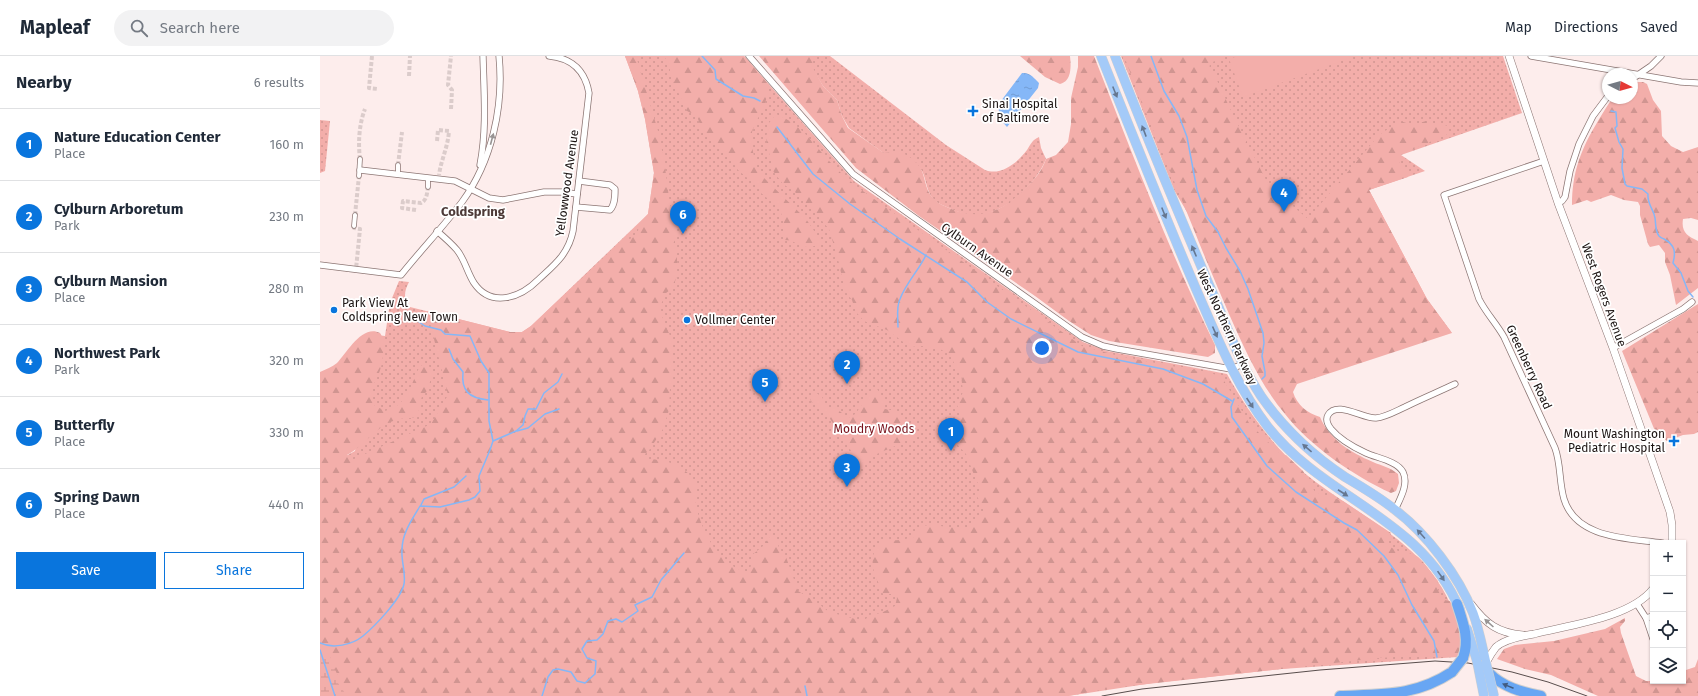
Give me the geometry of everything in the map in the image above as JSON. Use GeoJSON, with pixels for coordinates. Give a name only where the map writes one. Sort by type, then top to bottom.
{"type":"FeatureCollection","features":[{"type":"Feature","properties":{"kind":"highway"},"geometry":{"type":"LineString","coordinates":[[1340,696],[1415,692],[1432,686],[1452,672],[1464,657],[1466,650],[1466,634],[1457,604]]}},
{"type":"Feature","properties":{"kind":"highway"},"geometry":{"type":"LineString","coordinates":[[1484,666],[1496,681],[1530,694],[1541,696]]}},
{"type":"Feature","properties":{"kind":"main road","name":"West Northern Parkway"},"geometry":{"type":"LineString","coordinates":[[1101,56],[1166,219],[1231,369],[1256,411],[1292,454],[1319,476],[1408,538],[1437,570],[1449,587],[1457,604],[1484,666],[1494,696]]}},
{"type":"Feature","properties":{"kind":"main road","name":"West Northern Parkway"},"geometry":{"type":"LineString","coordinates":[[1115,56],[1164,182],[1243,364],[1260,394],[1296,438],[1327,464],[1395,510],[1417,530],[1434,549],[1463,592],[1473,613],[1484,666],[1484,696]]}},
{"type":"Feature","properties":{"kind":"street"},"geometry":{"type":"LineString","coordinates":[[478,176],[484,130],[483,56]]}},
{"type":"Feature","properties":{"kind":"street"},"geometry":{"type":"LineString","coordinates":[[320,266],[400,275],[462,202],[478,176],[491,143],[496,118],[501,81],[499,56]]}},
{"type":"Feature","properties":{"kind":"street","name":"Yellowwood Avenue"},"geometry":{"type":"LineString","coordinates":[[437,231],[457,250],[474,282],[483,291],[493,297],[513,297],[526,291],[566,252],[571,240],[576,207],[588,100],[587,85],[581,72],[571,62],[549,56]]}},
{"type":"Feature","properties":{"kind":"street","name":"Cylburn Avenue"},"geometry":{"type":"LineString","coordinates":[[749,56],[853,174],[1082,338],[1103,346],[1117,349],[1231,369]]}},
{"type":"Feature","properties":{"kind":"street","name":"West Rogers Avenue"},"geometry":{"type":"LineString","coordinates":[[1509,56],[1558,203],[1613,348],[1670,512],[1672,540]]}},
{"type":"Feature","properties":{"kind":"street"},"geometry":{"type":"LineString","coordinates":[[1531,56],[1687,83],[1698,83]]}},
{"type":"Feature","properties":{"kind":"street"},"geometry":{"type":"LineString","coordinates":[[1639,75],[1661,56]]}},
{"type":"Feature","properties":{"kind":"street"},"geometry":{"type":"LineString","coordinates":[[1558,203],[1565,197],[1574,158],[1586,129],[1603,104]]}},
{"type":"Feature","properties":{"kind":"street"},"geometry":{"type":"LineString","coordinates":[[360,159],[360,173],[398,174],[428,178],[439,177],[455,181],[489,198],[503,200],[544,192],[577,194]]}},
{"type":"Feature","properties":{"kind":"street","name":"Greenberry Road"},"geometry":{"type":"LineString","coordinates":[[1544,161],[1444,195],[1479,299],[1484,309],[1504,337],[1554,448],[1559,464],[1562,492],[1567,508],[1581,524],[1591,530],[1650,541]]}},
{"type":"Feature","properties":{"kind":"street"},"geometry":{"type":"LineString","coordinates":[[398,165],[398,174]]}},
{"type":"Feature","properties":{"kind":"street"},"geometry":{"type":"LineString","coordinates":[[428,178],[428,187]]}},
{"type":"Feature","properties":{"kind":"street"},"geometry":{"type":"LineString","coordinates":[[576,207],[610,210],[614,199],[614,189],[612,186],[579,181]]}},
{"type":"Feature","properties":{"kind":"street"},"geometry":{"type":"LineString","coordinates":[[354,226],[356,216]]}},
{"type":"Feature","properties":{"kind":"street"},"geometry":{"type":"LineString","coordinates":[[1613,348],[1692,302]]}},
{"type":"Feature","properties":{"kind":"street"},"geometry":{"type":"LineString","coordinates":[[1231,369],[1243,364]]}},
{"type":"Feature","properties":{"kind":"street"},"geometry":{"type":"LineString","coordinates":[[1395,510],[1404,490],[1405,483],[1403,473],[1396,465],[1365,453],[1339,437],[1328,424],[1326,420],[1327,416],[1330,412],[1338,409],[1372,418],[1384,416],[1455,384]]}},
{"type":"Feature","properties":{"kind":"street"},"geometry":{"type":"LineString","coordinates":[[1463,592],[1475,609],[1494,628],[1506,633],[1525,636]]}},
{"type":"Feature","properties":{"kind":"street"},"geometry":{"type":"LineString","coordinates":[[1484,666],[1497,647],[1504,642],[1607,616],[1637,604],[1650,592]]}},
{"type":"Feature","properties":{"kind":"street"},"geometry":{"type":"LineString","coordinates":[[1637,604],[1646,618],[1650,630]]}},
{"type":"Feature","properties":{"kind":"street"},"geometry":{"type":"LineString","coordinates":[[1646,618],[1650,617]]}},
{"type":"Feature","properties":{"kind":"green space"},"geometry":{"type":"Polygon","coordinates":[[[625,56],[744,56],[854,181],[1083,342],[1107,351],[1227,374],[1260,426],[1291,461],[1324,488],[1389,533],[1409,549],[1427,568],[1443,589],[1457,618],[1462,633],[1462,641],[1458,657],[1282,669],[1153,683],[1068,696],[320,696],[320,466],[331,464],[355,451],[362,406],[377,335],[385,336],[390,303],[399,281],[409,282],[405,295],[406,301],[410,307],[510,332],[522,332],[531,326],[648,214],[654,173],[645,119],[638,91],[625,56]]]}},
{"type":"Feature","properties":{"kind":"green space"},"geometry":{"type":"Polygon","coordinates":[[[625,56],[636,56],[658,131],[664,160],[670,205],[677,223],[674,245],[677,254],[677,275],[673,288],[666,293],[659,309],[673,343],[672,359],[674,374],[670,388],[669,410],[663,429],[650,449],[644,455],[647,459],[660,460],[674,464],[690,475],[695,483],[696,505],[702,526],[714,548],[721,557],[730,564],[740,570],[750,572],[752,555],[762,547],[771,535],[776,537],[779,548],[786,557],[798,591],[829,612],[859,620],[866,619],[869,615],[881,613],[895,606],[897,598],[895,594],[883,594],[873,569],[874,553],[882,541],[901,540],[914,537],[919,527],[933,524],[965,529],[974,522],[984,510],[977,496],[983,491],[976,480],[966,454],[957,444],[953,433],[962,415],[957,405],[963,392],[961,375],[949,354],[938,348],[921,346],[910,347],[887,330],[864,321],[856,312],[852,300],[845,291],[838,259],[829,229],[795,192],[783,184],[773,171],[766,138],[769,123],[776,114],[785,118],[801,129],[835,167],[860,189],[1082,346],[1119,356],[1214,374],[1223,379],[1249,423],[1282,456],[1286,455],[1303,471],[1315,492],[1343,501],[1391,533],[1386,543],[1390,547],[1415,555],[1424,563],[1438,581],[1437,588],[1444,600],[1450,601],[1461,626],[1462,635],[1458,656],[1425,655],[1379,658],[1112,688],[1068,696],[347,696],[338,683],[338,676],[330,655],[320,656],[320,372],[337,363],[350,347],[367,332],[373,331],[380,333],[383,341],[383,358],[372,389],[371,399],[374,405],[385,411],[393,408],[404,399],[420,366],[425,364],[433,369],[428,390],[422,396],[418,416],[415,418],[396,420],[381,428],[347,455],[352,460],[431,424],[448,395],[427,311],[510,332],[522,332],[531,326],[618,244],[632,238],[638,231],[639,224],[648,214],[654,173],[645,119],[638,91],[625,56]]]}},
{"type":"Feature","properties":{"kind":"green space"},"geometry":{"type":"Polygon","coordinates":[[[664,56],[744,56],[769,85],[764,105],[752,132],[752,147],[758,172],[806,219],[821,241],[820,244],[808,247],[793,241],[783,240],[784,224],[780,209],[761,193],[759,188],[738,170],[714,141],[703,133],[697,116],[687,111],[670,75],[670,66],[664,56]]]}},
{"type":"Feature","properties":{"kind":"green space"},"geometry":{"type":"Polygon","coordinates":[[[759,56],[813,56],[813,68],[823,86],[837,100],[848,128],[884,153],[899,152],[910,157],[916,162],[922,171],[928,191],[940,204],[960,212],[981,214],[999,208],[1017,197],[1035,179],[1046,159],[1056,155],[1068,142],[1071,124],[1071,98],[1078,67],[1078,56],[1094,56],[1182,274],[1215,345],[1215,353],[1208,357],[1109,341],[1091,335],[1069,321],[919,216],[856,168],[759,56]]]}},
{"type":"Feature","properties":{"kind":"green space"},"geometry":{"type":"Polygon","coordinates":[[[813,56],[830,56],[946,145],[985,170],[1003,170],[1014,164],[1033,141],[1039,137],[1041,148],[1046,159],[1035,178],[1019,196],[999,209],[989,213],[971,215],[952,209],[932,198],[924,175],[915,163],[898,152],[885,154],[849,128],[842,116],[837,100],[823,86],[812,68],[813,56]]]}},
{"type":"Feature","properties":{"kind":"green space"},"geometry":{"type":"Polygon","coordinates":[[[1020,56],[1070,56],[1069,76],[1067,80],[1060,84],[1045,77],[1020,56]]]}},
{"type":"Feature","properties":{"kind":"green space"},"geometry":{"type":"Polygon","coordinates":[[[1121,56],[1503,56],[1522,113],[1401,155],[1425,171],[1369,190],[1427,299],[1452,333],[1200,234],[1174,190],[1121,56]]]}},
{"type":"Feature","properties":{"kind":"green space"},"geometry":{"type":"Polygon","coordinates":[[[1124,56],[1228,56],[1210,63],[1209,71],[1215,76],[1269,186],[1308,219],[1379,135],[1391,127],[1403,122],[1413,125],[1426,121],[1427,125],[1436,123],[1448,126],[1448,134],[1400,155],[1400,164],[1409,172],[1408,177],[1369,190],[1427,299],[1452,333],[1297,384],[1293,392],[1300,405],[1307,411],[1320,417],[1324,425],[1335,439],[1356,454],[1389,468],[1398,474],[1399,483],[1396,491],[1391,493],[1362,478],[1320,449],[1295,426],[1268,391],[1247,354],[1229,314],[1124,56]]]}},
{"type":"Feature","properties":{"kind":"green space"},"geometry":{"type":"Polygon","coordinates":[[[1238,56],[1355,56],[1243,97],[1229,59],[1238,56]]]}},
{"type":"Feature","properties":{"kind":"green space"},"geometry":{"type":"Polygon","coordinates":[[[1638,82],[1643,82],[1647,84],[1653,100],[1661,111],[1662,136],[1671,146],[1683,152],[1698,147],[1698,220],[1691,218],[1683,219],[1683,227],[1686,233],[1698,241],[1698,288],[1676,305],[1670,275],[1665,262],[1665,253],[1659,245],[1650,247],[1648,244],[1638,202],[1624,200],[1611,195],[1591,202],[1587,200],[1572,205],[1572,193],[1576,171],[1582,151],[1609,104],[1638,104],[1638,82]]]}},
{"type":"Feature","properties":{"kind":"green space"},"geometry":{"type":"Polygon","coordinates":[[[320,120],[330,121],[325,171],[320,173],[320,120]]]}},
{"type":"Feature","properties":{"kind":"green space","name":"Mount Washington Pediatric Hospital"},"geometry":{"type":"Polygon","coordinates":[[[1698,304],[1698,432],[1683,435],[1667,441],[1655,431],[1622,351],[1698,304]]]}},
{"type":"Feature","properties":{"kind":"green space","name":"Moudry Woods"},"geometry":{"type":"Polygon","coordinates":[[[873,389],[877,389],[882,396],[885,409],[896,411],[916,433],[916,438],[914,441],[905,440],[900,444],[871,457],[860,465],[858,471],[854,473],[849,469],[850,465],[848,454],[851,451],[845,439],[845,435],[836,428],[823,408],[812,403],[810,399],[815,392],[822,397],[827,408],[837,409],[848,418],[857,413],[860,406],[870,396],[873,389]]]}},
{"type":"Feature","properties":{"kind":"green space"},"geometry":{"type":"Polygon","coordinates":[[[1625,618],[1625,621],[1620,627],[1621,633],[1636,676],[1646,681],[1650,681],[1650,684],[1686,684],[1686,670],[1695,667],[1698,659],[1698,696],[1598,696],[1551,675],[1525,669],[1497,659],[1504,649],[1515,645],[1554,641],[1605,629],[1625,618]]]}},
{"type":"Feature","properties":{"kind":"green space"},"geometry":{"type":"Polygon","coordinates":[[[322,652],[326,652],[330,655],[338,676],[338,683],[347,696],[320,696],[320,656],[322,652]]]}},
{"type":"Feature","properties":{"kind":"water"},"geometry":{"type":"Polygon","coordinates":[[[1022,73],[1030,74],[1034,77],[1039,83],[1038,88],[1007,127],[1000,119],[998,105],[1022,73]]]}},
{"type":"Feature","properties":{"kind":"waterway"},"geometry":{"type":"LineString","coordinates":[[702,56],[715,70],[716,79],[743,96],[760,101]]}},
{"type":"Feature","properties":{"kind":"waterway"},"geometry":{"type":"LineString","coordinates":[[1151,56],[1164,91],[1179,116],[1187,137],[1197,190],[1206,216],[1218,232],[1240,271],[1248,289],[1263,333],[1264,343],[1262,356],[1265,376],[1262,379]]}},
{"type":"Feature","properties":{"kind":"waterway"},"geometry":{"type":"LineString","coordinates":[[1611,111],[1616,112],[1617,126],[1615,128],[1619,142],[1623,149],[1622,168],[1625,184],[1627,186],[1642,189],[1648,194],[1654,215],[1656,230],[1660,237],[1668,241],[1674,249],[1673,263],[1681,273],[1688,291],[1693,297]]}},
{"type":"Feature","properties":{"kind":"waterway"},"geometry":{"type":"LineString","coordinates":[[777,127],[813,174],[850,204],[900,239],[967,282],[987,302],[1011,319],[1078,352],[1163,369],[1203,384],[1232,401]]}},
{"type":"Feature","properties":{"kind":"waterway"},"geometry":{"type":"LineString","coordinates":[[898,327],[899,302],[906,287],[926,255]]}},
{"type":"Feature","properties":{"kind":"waterway"},"geometry":{"type":"LineString","coordinates":[[320,643],[336,646],[348,644],[359,639],[374,626],[393,604],[404,584],[402,544],[408,527],[420,506],[440,507],[469,500],[475,497],[480,491],[479,476],[493,441],[489,421],[489,373],[481,361],[470,336],[445,334],[441,330],[425,326],[416,320],[410,312]]}},
{"type":"Feature","properties":{"kind":"waterway"},"geometry":{"type":"LineString","coordinates":[[449,349],[453,359],[463,372],[463,384],[465,389],[471,395],[488,400]]}},
{"type":"Feature","properties":{"kind":"waterway"},"geometry":{"type":"LineString","coordinates":[[493,441],[516,431],[523,425],[528,409],[536,409],[544,393],[558,382],[562,374]]}},
{"type":"Feature","properties":{"kind":"waterway"},"geometry":{"type":"LineString","coordinates":[[1234,399],[1231,407],[1232,417],[1267,466],[1296,492],[1357,530],[1384,556],[1398,575],[1412,605],[1434,641],[1437,657]]}},
{"type":"Feature","properties":{"kind":"waterway"},"geometry":{"type":"LineString","coordinates":[[517,431],[528,428],[545,414],[559,409]]}},
{"type":"Feature","properties":{"kind":"waterway"},"geometry":{"type":"LineString","coordinates":[[421,505],[424,499],[454,487],[466,476]]}},
{"type":"Feature","properties":{"kind":"waterway"},"geometry":{"type":"LineString","coordinates":[[542,696],[548,677],[553,670],[558,669],[571,672],[577,681],[585,683],[595,674],[596,661],[587,658],[582,649],[587,641],[597,640],[603,634],[608,621],[616,619],[622,622],[638,611],[635,605],[652,597],[661,580],[684,553]]}},
{"type":"Feature","properties":{"kind":"waterway"},"geometry":{"type":"LineString","coordinates":[[320,650],[335,696]]}},
{"type":"Feature","properties":{"kind":"waterway"},"geometry":{"type":"LineString","coordinates":[[805,686],[807,696]]}},
{"type":"Feature","properties":{"kind":"tunnel"},"geometry":{"type":"LineString","coordinates":[[372,56],[369,88],[378,89]]}},
{"type":"Feature","properties":{"kind":"tunnel"},"geometry":{"type":"LineString","coordinates":[[409,76],[410,56]]}},
{"type":"Feature","properties":{"kind":"tunnel"},"geometry":{"type":"LineString","coordinates":[[451,56],[448,85],[452,90],[451,109]]}},
{"type":"Feature","properties":{"kind":"tunnel"},"geometry":{"type":"LineString","coordinates":[[360,159],[359,147],[361,121],[365,109]]}},
{"type":"Feature","properties":{"kind":"tunnel"},"geometry":{"type":"LineString","coordinates":[[437,141],[438,130],[449,131],[439,175]]}},
{"type":"Feature","properties":{"kind":"tunnel"},"geometry":{"type":"LineString","coordinates":[[398,165],[402,132]]}},
{"type":"Feature","properties":{"kind":"tunnel"},"geometry":{"type":"LineString","coordinates":[[355,215],[359,176]]}},
{"type":"Feature","properties":{"kind":"tunnel"},"geometry":{"type":"LineString","coordinates":[[416,210],[402,208],[403,201],[423,202],[426,198],[428,187]]}},
{"type":"Feature","properties":{"kind":"tunnel"},"geometry":{"type":"LineString","coordinates":[[354,226],[354,228],[360,229],[356,269]]}},
{"type":"Feature","properties":{"kind":"tram line"},"geometry":{"type":"LineString","coordinates":[[1102,696],[1142,689],[1320,670],[1435,661],[1468,663],[1512,672],[1548,682],[1587,696]]}},
{"type":"Feature","properties":{"kind":"place","name":"Sinai Hospital of Baltimore"},"geometry":{"type":"Point","coordinates":[973,111]}},
{"type":"Feature","properties":{"kind":"place","name":"Northwest Park"},"geometry":{"type":"Point","coordinates":[1284,212]}},
{"type":"Feature","properties":{"kind":"place","name":"Spring Dawn"},"geometry":{"type":"Point","coordinates":[683,234]}},
{"type":"Feature","properties":{"kind":"place","name":"Park View At Coldspring New Town"},"geometry":{"type":"Point","coordinates":[334,310]}},
{"type":"Feature","properties":{"kind":"place","name":"Vollmer Center"},"geometry":{"type":"Point","coordinates":[687,320]}},
{"type":"Feature","properties":{"kind":"place","name":"Cylburn Arboretum"},"geometry":{"type":"Point","coordinates":[847,384]}},
{"type":"Feature","properties":{"kind":"place","name":"Butterfly"},"geometry":{"type":"Point","coordinates":[765,402]}},
{"type":"Feature","properties":{"kind":"place","name":"Mount Washington Pediatric Hospital"},"geometry":{"type":"Point","coordinates":[1674,441]}},
{"type":"Feature","properties":{"kind":"place","name":"Nature Education Center"},"geometry":{"type":"Point","coordinates":[951,451]}},
{"type":"Feature","properties":{"kind":"place","name":"Cylburn Mansion"},"geometry":{"type":"Point","coordinates":[847,487]}},
{"type":"Feature","properties":{"kind":"district","name":"Coldspring"},"geometry":{"type":"Point","coordinates":[473,211]}}]}
